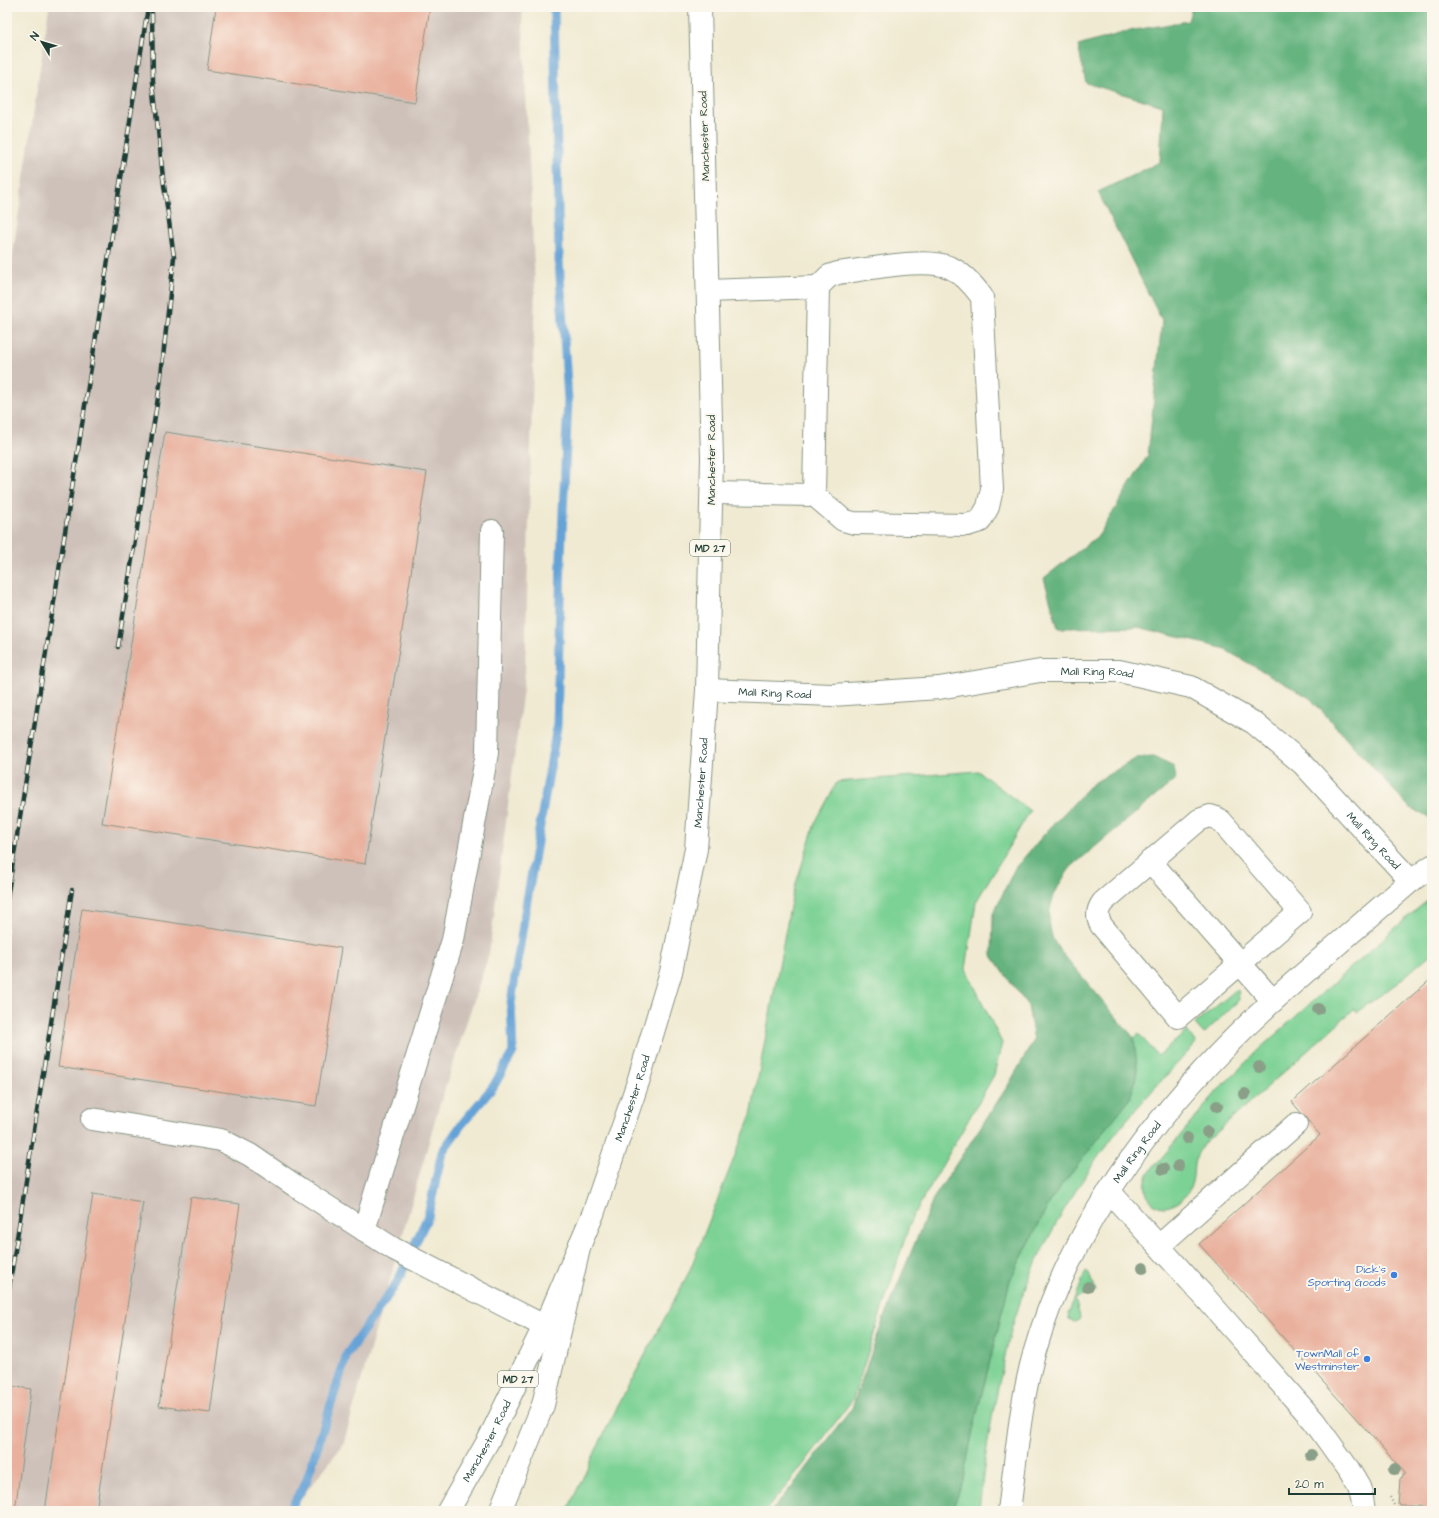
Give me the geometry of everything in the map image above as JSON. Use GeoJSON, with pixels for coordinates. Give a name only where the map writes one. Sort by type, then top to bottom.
{"type":"FeatureCollection","features":[{"type":"Feature","properties":{"kind":"main road","name":"Manchester Road"},"geometry":{"type":"LineString","coordinates":[[448,1511],[488,1441],[544,1326],[593,1214],[638,1082],[671,972],[696,848],[708,690],[712,493],[700,7]]}},
{"type":"Feature","properties":{"kind":"main road"},"geometry":{"type":"LineString","coordinates":[[708,291],[818,287],[829,276],[838,273],[923,262],[953,268],[974,285],[982,297],[992,489],[988,507],[980,521],[967,525],[854,523],[843,520],[814,495],[712,493]]}},
{"type":"Feature","properties":{"kind":"main road"},"geometry":{"type":"LineString","coordinates":[[814,495],[818,287]]}},
{"type":"Feature","properties":{"kind":"main road"},"geometry":{"type":"LineString","coordinates":[[364,1230],[453,940],[487,753],[492,531]]}},
{"type":"Feature","properties":{"kind":"main road","name":"Mall Ring Road"},"geometry":{"type":"LineString","coordinates":[[708,690],[832,695],[939,688],[1040,671],[1119,671],[1191,687],[1254,723],[1303,764],[1411,881]]}},
{"type":"Feature","properties":{"kind":"main road"},"geometry":{"type":"LineString","coordinates":[[1210,816],[1216,818],[1221,821],[1300,912],[1240,964],[1178,1017],[1101,925],[1097,913],[1103,902],[1199,820],[1210,816]]}},
{"type":"Feature","properties":{"kind":"main road"},"geometry":{"type":"LineString","coordinates":[[1150,861],[1273,1001]]}},
{"type":"Feature","properties":{"kind":"main road","name":"Mall Ring Road"},"geometry":{"type":"LineString","coordinates":[[1009,1511],[1017,1445],[1034,1355],[1047,1312],[1064,1271],[1085,1230],[1109,1191],[1145,1141],[1184,1093],[1227,1046],[1273,1001],[1411,881],[1432,866]]}},
{"type":"Feature","properties":{"kind":"main road"},"geometry":{"type":"LineString","coordinates":[[92,1119],[221,1140],[250,1155],[394,1249],[544,1326]]}},
{"type":"Feature","properties":{"kind":"main road"},"geometry":{"type":"LineString","coordinates":[[1159,1246],[1296,1124]]}},
{"type":"Feature","properties":{"kind":"main road"},"geometry":{"type":"LineString","coordinates":[[1109,1191],[1314,1421],[1356,1481],[1362,1498],[1364,1511]]}},
{"type":"Feature","properties":{"kind":"main road"},"geometry":{"type":"LineString","coordinates":[[500,1511],[543,1405],[580,1244]]}},
{"type":"Feature","properties":{"kind":"shaded area"},"geometry":{"type":"Polygon","coordinates":[[[49,7],[522,7],[535,289],[525,673],[489,954],[437,1113],[343,1445],[291,1511],[7,1511],[7,294],[49,7]]]}},
{"type":"Feature","properties":{"kind":"green space"},"geometry":{"type":"Polygon","coordinates":[[[1192,7],[1432,7],[1432,819],[1409,807],[1310,698],[1222,648],[1138,627],[1058,628],[1044,578],[1099,535],[1148,455],[1162,321],[1098,192],[1160,162],[1163,106],[1086,83],[1078,46],[1129,31],[1188,21],[1192,7]]]}},
{"type":"Feature","properties":{"kind":"green space"},"geometry":{"type":"Polygon","coordinates":[[[1153,757],[1174,767],[1176,779],[1071,867],[1060,884],[1052,901],[1049,919],[1050,929],[1056,945],[1134,1038],[1137,1069],[1135,1083],[1130,1098],[1052,1198],[1010,1280],[975,1421],[962,1484],[954,1505],[950,1511],[771,1511],[803,1473],[852,1408],[883,1320],[933,1199],[1009,1084],[1034,1040],[1028,1006],[992,956],[993,914],[1015,868],[1048,830],[1092,784],[1137,758],[1153,757]]]}},
{"type":"Feature","properties":{"kind":"green space"},"geometry":{"type":"Polygon","coordinates":[[[978,771],[1030,811],[976,902],[966,969],[1002,1043],[994,1075],[911,1220],[853,1399],[794,1477],[765,1511],[567,1511],[608,1425],[689,1272],[751,1115],[792,896],[815,823],[837,782],[978,771]]]}},
{"type":"Feature","properties":{"kind":"green space"},"geometry":{"type":"Polygon","coordinates":[[[1432,897],[1432,953],[1396,984],[1357,1012],[1354,1009],[1204,1144],[1195,1160],[1191,1187],[1186,1196],[1174,1205],[1164,1207],[1156,1205],[1147,1195],[1146,1182],[1148,1174],[1219,1089],[1258,1050],[1432,897]]]}},
{"type":"Feature","properties":{"kind":"green space"},"geometry":{"type":"Polygon","coordinates":[[[1237,989],[1239,1000],[1204,1034],[1195,1024],[1237,989]]]}},
{"type":"Feature","properties":{"kind":"green space"},"geometry":{"type":"Polygon","coordinates":[[[1187,1031],[1196,1043],[1139,1105],[1112,1138],[1077,1189],[1046,1242],[1029,1280],[1010,1334],[992,1417],[979,1511],[950,1511],[954,1505],[962,1484],[975,1421],[1010,1280],[1052,1198],[1130,1098],[1137,1069],[1134,1038],[1139,1034],[1158,1056],[1187,1031]]]}},
{"type":"Feature","properties":{"kind":"green space"},"geometry":{"type":"Polygon","coordinates":[[[1086,1271],[1089,1273],[1096,1291],[1075,1299],[1080,1317],[1079,1320],[1074,1322],[1069,1319],[1068,1314],[1086,1271]]]}},
{"type":"Feature","properties":{"kind":"building"},"geometry":{"type":"Polygon","coordinates":[[[216,7],[430,7],[415,102],[207,70],[216,7]]]}},
{"type":"Feature","properties":{"kind":"building"},"geometry":{"type":"Polygon","coordinates":[[[165,432],[427,472],[365,864],[102,823],[165,432]]]}},
{"type":"Feature","properties":{"kind":"building"},"geometry":{"type":"Polygon","coordinates":[[[82,909],[341,948],[316,1106],[58,1067],[82,909]]]}},
{"type":"Feature","properties":{"kind":"building","name":"TownMall of Westminster"},"geometry":{"type":"Polygon","coordinates":[[[1432,978],[1432,1511],[1427,1511],[1422,1505],[1398,1505],[1400,1479],[1405,1473],[1199,1244],[1320,1135],[1292,1102],[1432,978]]]}},
{"type":"Feature","properties":{"kind":"building"},"geometry":{"type":"Polygon","coordinates":[[[93,1194],[143,1202],[96,1511],[45,1511],[93,1194]]]}},
{"type":"Feature","properties":{"kind":"building"},"geometry":{"type":"Polygon","coordinates":[[[191,1197],[240,1204],[210,1413],[159,1406],[191,1197]]]}},
{"type":"Feature","properties":{"kind":"building"},"geometry":{"type":"Polygon","coordinates":[[[9,1386],[31,1389],[15,1511],[7,1511],[7,1403],[9,1386]]]}},
{"type":"Feature","properties":{"kind":"waterway"},"geometry":{"type":"LineString","coordinates":[[289,1511],[306,1482],[347,1354],[398,1281],[428,1216],[442,1152],[462,1124],[493,1087],[513,1052],[511,1003],[557,727],[561,557],[568,400],[559,260],[554,7]]}},
{"type":"Feature","properties":{"kind":"railway"},"geometry":{"type":"LineString","coordinates":[[7,899],[148,7]]}},
{"type":"Feature","properties":{"kind":"railway"},"geometry":{"type":"LineString","coordinates":[[118,647],[160,385],[174,257],[163,178],[153,82],[152,13]]}},
{"type":"Feature","properties":{"kind":"railway"},"geometry":{"type":"LineString","coordinates":[[7,1301],[72,890]]}},
{"type":"Feature","properties":{"kind":"place","name":"Dick's Sporting Goods"},"geometry":{"type":"Point","coordinates":[1394,1275]}},
{"type":"Feature","properties":{"kind":"place","name":"TownMall of Westminster"},"geometry":{"type":"Point","coordinates":[1367,1359]}}]}
